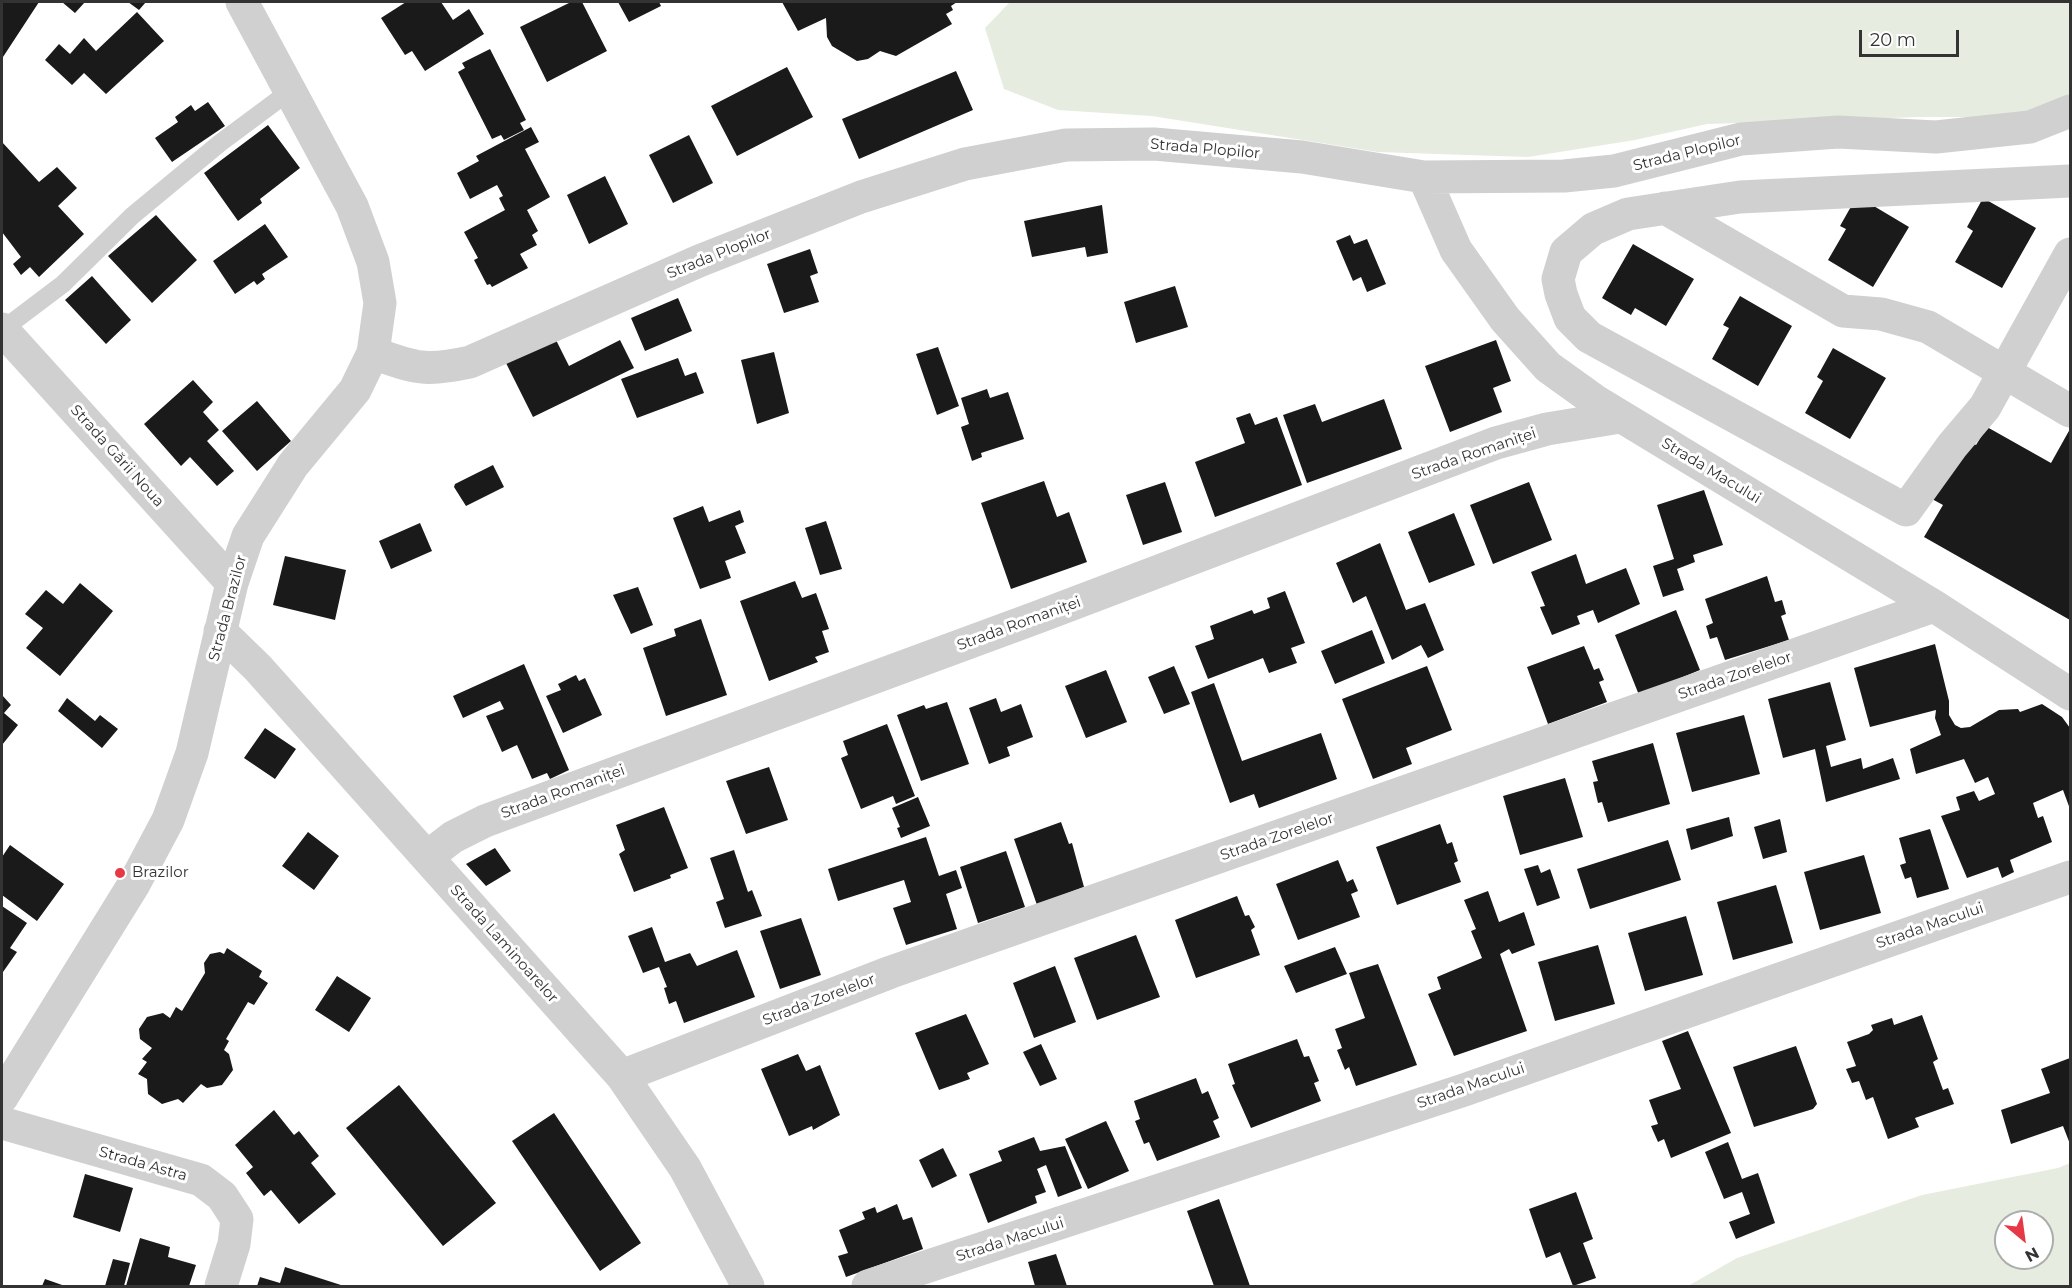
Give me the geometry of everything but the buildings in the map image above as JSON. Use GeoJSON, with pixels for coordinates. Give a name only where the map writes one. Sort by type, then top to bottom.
{"type":"FeatureCollection","features":[{"type":"Feature","properties":{"kind":"street","name":"Strada Brazilor"},"geometry":{"type":"LineString","coordinates":[[2,1097],[134,884],[168,820],[192,753],[232,583],[248,536],[293,465],[355,390],[373,353],[380,303],[374,262],[351,206],[242,2]]}},
{"type":"Feature","properties":{"kind":"street","name":"Strada Plopilor"},"geometry":{"type":"LineString","coordinates":[[373,353],[416,369],[445,368],[470,362],[699,261],[861,197],[965,164],[1066,145],[1154,144],[1302,157],[1424,177],[1564,176],[1614,171],[1741,139],[1838,132],[1936,137],[2030,127],[2070,111]]}},
{"type":"Feature","properties":{"kind":"street","name":"Strada Macului"},"geometry":{"type":"LineString","coordinates":[[1424,177],[1456,249],[1504,319],[1548,367],[1620,417],[1934,606],[2070,694]]}},
{"type":"Feature","properties":{"kind":"street"},"geometry":{"type":"LineString","coordinates":[[2070,181],[1740,197],[1629,214],[1602,225],[1566,252],[1558,279],[1570,318],[1589,337],[1906,510],[1952,446],[1985,407],[2070,254]]}},
{"type":"Feature","properties":{"kind":"street"},"geometry":{"type":"LineString","coordinates":[[1665,208],[1843,311],[1881,314],[1928,327],[2070,411]]}},
{"type":"Feature","properties":{"kind":"street","name":"Strada Gării Noua"},"geometry":{"type":"LineString","coordinates":[[2,330],[232,583]]}},
{"type":"Feature","properties":{"kind":"street","name":"Strada Romaniței"},"geometry":{"type":"LineString","coordinates":[[427,857],[453,837],[485,821],[1038,617],[1496,443],[1547,429],[1620,417]]}},
{"type":"Feature","properties":{"kind":"street","name":"Strada Zorelelor"},"geometry":{"type":"LineString","coordinates":[[622,1076],[891,972],[1934,606]]}},
{"type":"Feature","properties":{"kind":"street","name":"Strada Laminoarelor"},"geometry":{"type":"LineString","coordinates":[[220,631],[244,653],[622,1076],[685,1168],[748,1287]]}},
{"type":"Feature","properties":{"kind":"street","name":"Strada Macului"},"geometry":{"type":"LineString","coordinates":[[868,1287],[1464,1090],[2070,877]]}},
{"type":"Feature","properties":{"kind":"street","name":"Strada Astra"},"geometry":{"type":"LineString","coordinates":[[2,1123],[201,1180],[222,1196],[237,1219],[234,1244],[221,1287]]}},
{"type":"Feature","properties":{"kind":"lane"},"geometry":{"type":"LineString","coordinates":[[2,330],[63,284],[132,216],[220,143],[290,91]]}},
{"type":"Feature","properties":{"kind":"shaded area"},"geometry":{"type":"Polygon","coordinates":[[[1010,2],[2070,2],[2070,94],[2041,108],[1996,117],[1920,117],[1707,124],[1635,140],[1528,157],[1378,152],[1152,116],[1058,110],[1004,89],[985,28],[1010,2]]]}},
{"type":"Feature","properties":{"kind":"shaded area"},"geometry":{"type":"Polygon","coordinates":[[[2070,1163],[2070,1286],[1688,1286],[1737,1258],[1922,1195],[2058,1168],[2070,1163]]]}},
{"type":"Feature","properties":{"kind":"place","name":"Brazilor"},"geometry":{"type":"Point","coordinates":[120,873]}}]}
